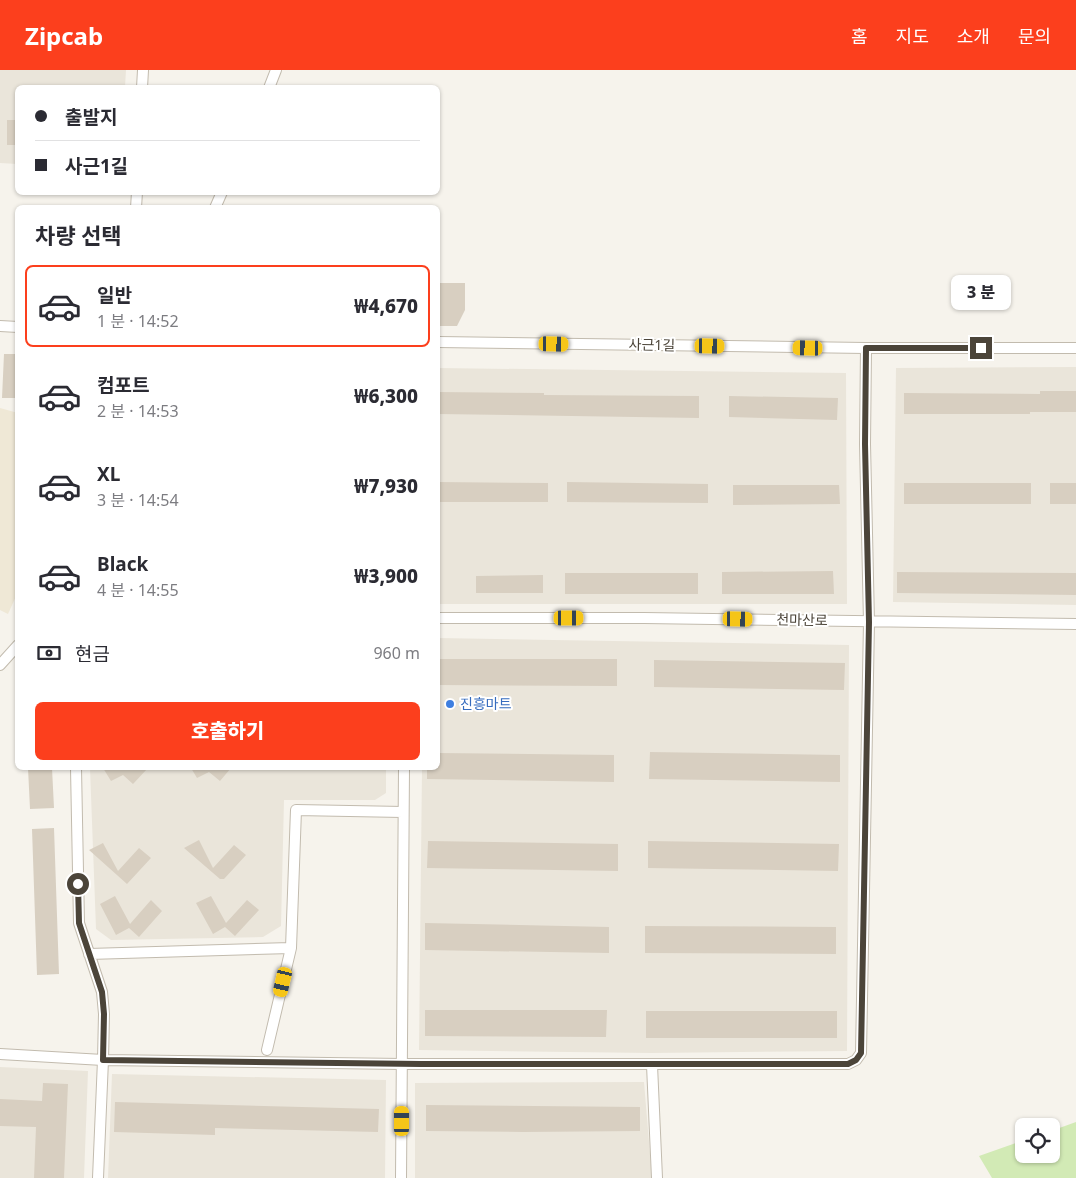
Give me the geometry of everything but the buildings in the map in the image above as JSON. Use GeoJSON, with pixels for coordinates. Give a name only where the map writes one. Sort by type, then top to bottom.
{"type":"FeatureCollection","features":[{"type":"Feature","properties":{"kind":"street"},"geometry":{"type":"LineString","coordinates":[[142,85],[143,70]]}},
{"type":"Feature","properties":{"kind":"street"},"geometry":{"type":"LineString","coordinates":[[270,85],[276,70]]}},
{"type":"Feature","properties":{"kind":"street"},"geometry":{"type":"LineString","coordinates":[[0,326],[15,327]]}},
{"type":"Feature","properties":{"kind":"street","name":"사근1길"},"geometry":{"type":"LineString","coordinates":[[440,342],[866,348],[1076,348]]}},
{"type":"Feature","properties":{"kind":"street"},"geometry":{"type":"LineString","coordinates":[[0,1054],[103,1060],[402,1064],[848,1064],[856,1060],[861,1053],[869,622],[865,444],[866,348]]}},
{"type":"Feature","properties":{"kind":"street","name":"천마산로"},"geometry":{"type":"LineString","coordinates":[[440,618],[644,618],[1076,624]]}},
{"type":"Feature","properties":{"kind":"street"},"geometry":{"type":"LineString","coordinates":[[0,665],[15,648]]}},
{"type":"Feature","properties":{"kind":"street"},"geometry":{"type":"LineString","coordinates":[[76,770],[79,923],[102,992],[104,1014],[98,1178]]}},
{"type":"Feature","properties":{"kind":"street"},"geometry":{"type":"LineString","coordinates":[[401,1178],[404,770]]}},
{"type":"Feature","properties":{"kind":"street"},"geometry":{"type":"LineString","coordinates":[[267,1050],[291,948],[296,810],[403,812]]}},
{"type":"Feature","properties":{"kind":"street"},"geometry":{"type":"LineString","coordinates":[[89,954],[291,948]]}},
{"type":"Feature","properties":{"kind":"street"},"geometry":{"type":"LineString","coordinates":[[652,1065],[656,1178]]}},
{"type":"Feature","properties":{"kind":"shaded area"},"geometry":{"type":"Polygon","coordinates":[[[0,70],[126,70],[125,85],[15,85],[15,164],[0,163],[0,70]]]}},
{"type":"Feature","properties":{"kind":"shaded area"},"geometry":{"type":"Polygon","coordinates":[[[1076,367],[1076,605],[893,602],[896,368],[1076,367]]]}},
{"type":"Feature","properties":{"kind":"shaded area"},"geometry":{"type":"Polygon","coordinates":[[[440,368],[846,373],[847,604],[440,604],[440,368]]]}},
{"type":"Feature","properties":{"kind":"shaded area"},"geometry":{"type":"Polygon","coordinates":[[[0,408],[15,412],[15,598],[8,614],[0,610],[0,408]]]}},
{"type":"Feature","properties":{"kind":"shaded area"},"geometry":{"type":"Polygon","coordinates":[[[440,638],[849,645],[847,1051],[651,1053],[419,1050],[422,770],[440,770],[440,638]]]}},
{"type":"Feature","properties":{"kind":"shaded area"},"geometry":{"type":"Polygon","coordinates":[[[90,770],[386,770],[386,793],[375,800],[284,800],[281,926],[263,937],[111,940],[96,929],[90,770]]]}},
{"type":"Feature","properties":{"kind":"shaded area"},"geometry":{"type":"Polygon","coordinates":[[[0,1067],[88,1071],[84,1178],[0,1178],[0,1067]]]}},
{"type":"Feature","properties":{"kind":"shaded area"},"geometry":{"type":"Polygon","coordinates":[[[112,1074],[386,1080],[385,1178],[108,1178],[112,1074]]]}},
{"type":"Feature","properties":{"kind":"shaded area"},"geometry":{"type":"Polygon","coordinates":[[[644,1082],[652,1178],[415,1178],[415,1083],[644,1082]]]}},
{"type":"Feature","properties":{"kind":"green space"},"geometry":{"type":"Polygon","coordinates":[[[1076,1122],[1076,1178],[992,1178],[979,1156],[1015,1143],[1015,1163],[1060,1163],[1060,1128],[1076,1122]]]}},
{"type":"Feature","properties":{"kind":"place","name":"진흥마트"},"geometry":{"type":"Point","coordinates":[450,704]}},
{"type":"Feature","properties":{"kind":"route"},"geometry":{"type":"LineString","coordinates":[[78,884],[79,923],[102,992],[104,1014],[103,1060],[652,1065],[848,1064],[856,1060],[861,1053],[869,622],[865,444],[866,348],[981,348]]}}]}
